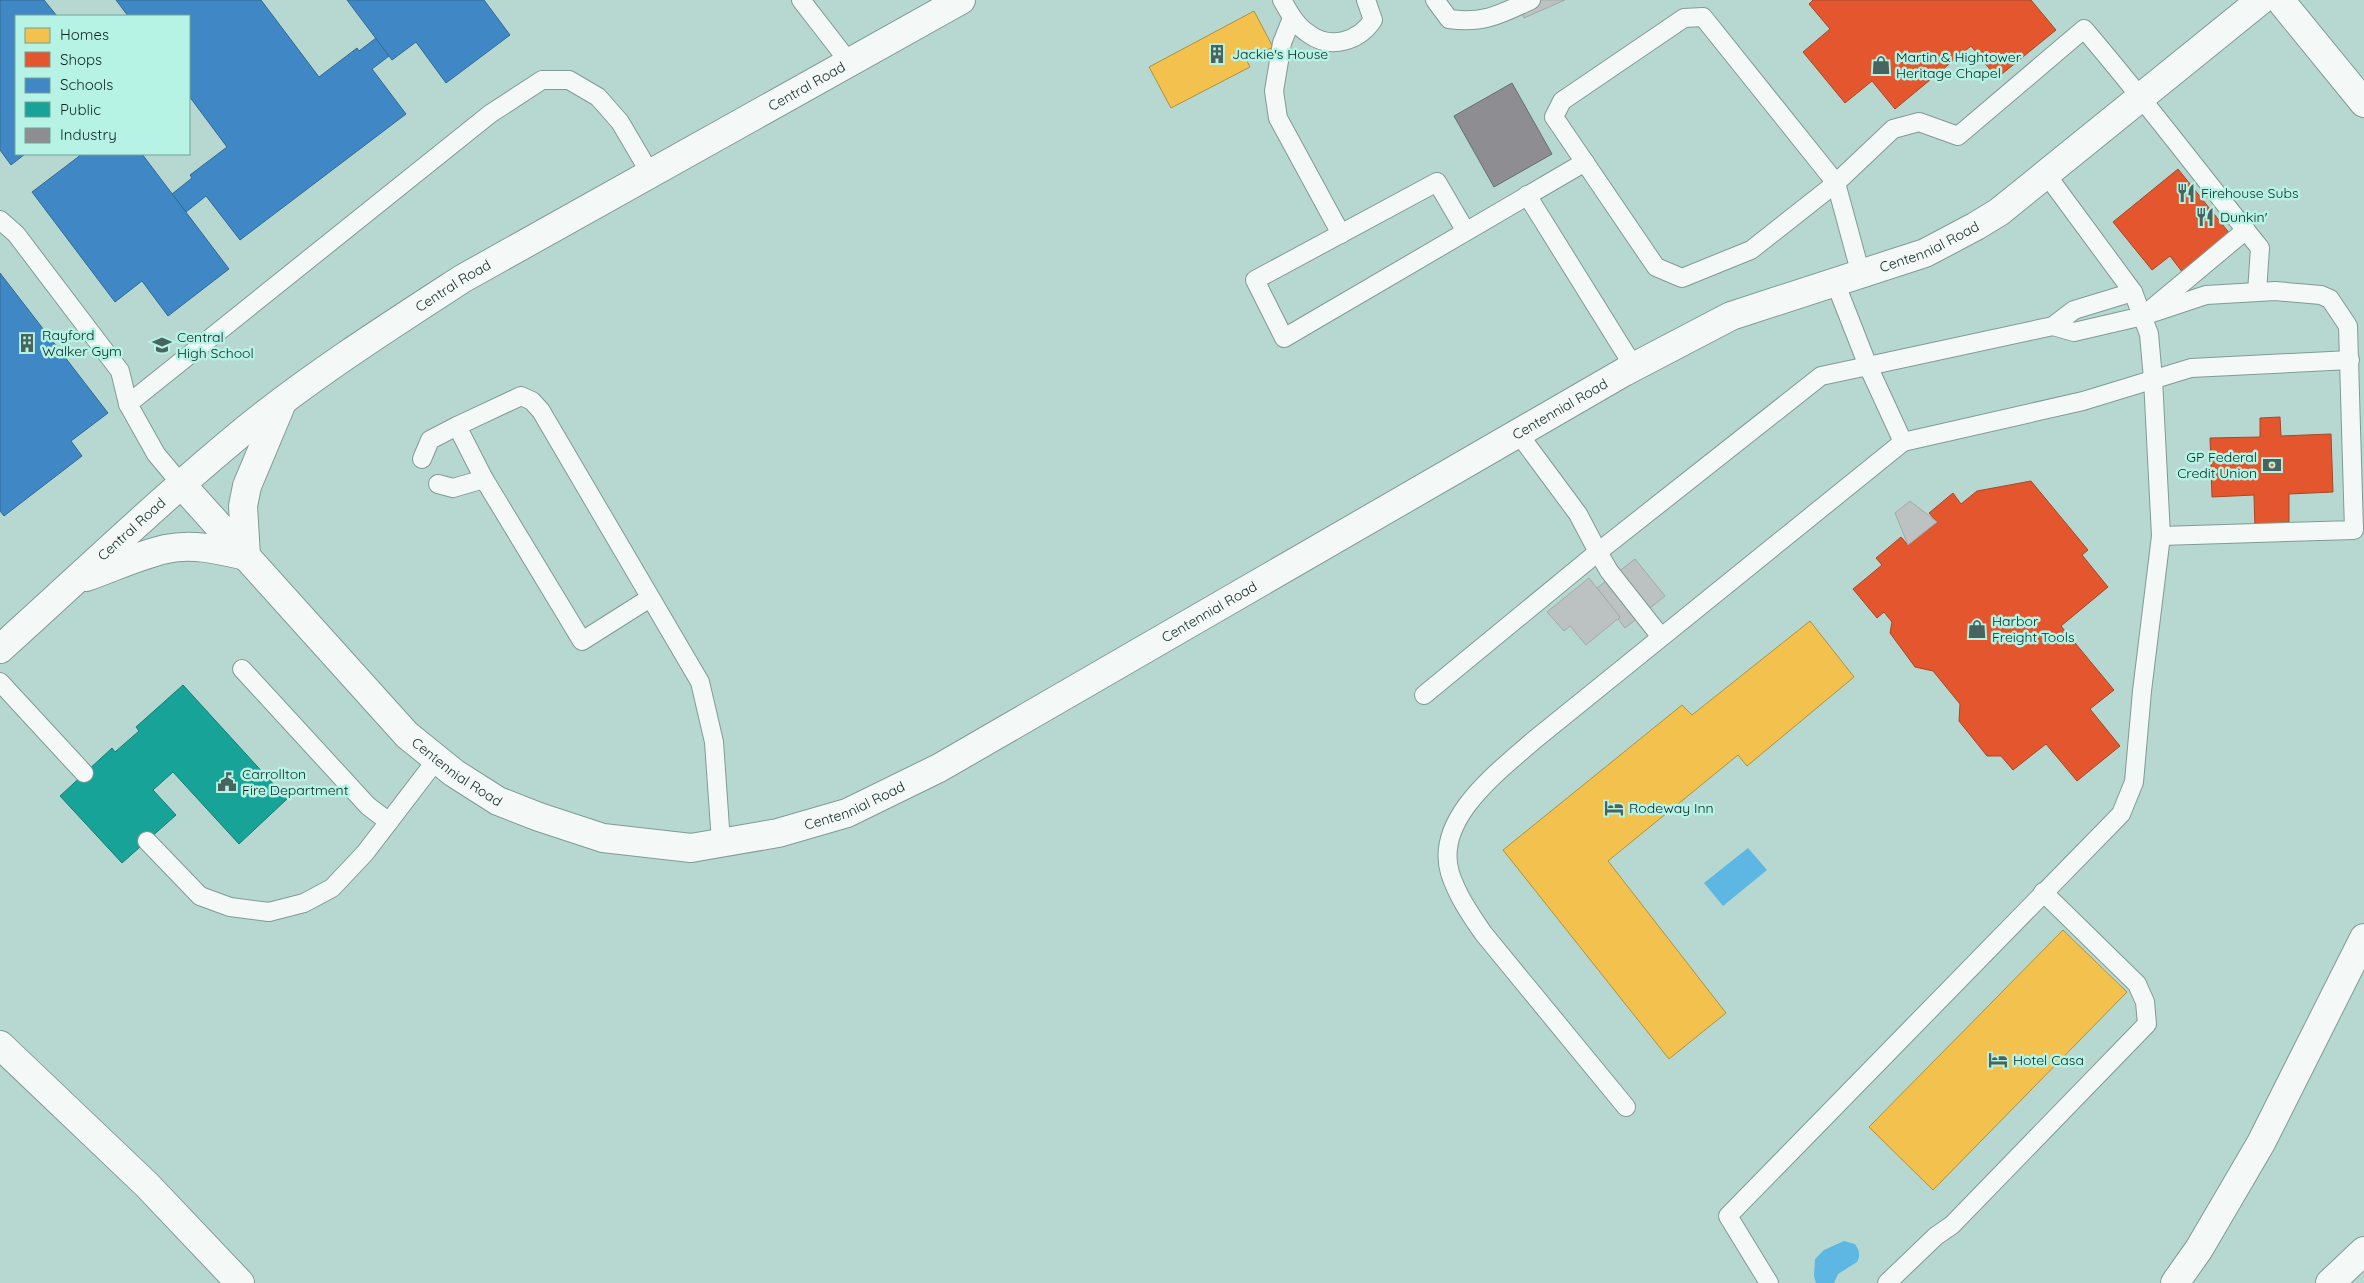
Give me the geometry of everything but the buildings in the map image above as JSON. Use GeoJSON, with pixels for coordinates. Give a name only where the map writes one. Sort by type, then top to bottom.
{"type":"FeatureCollection","features":[{"type":"Feature","properties":{"kind":"main road","name":"Central Road"},"geometry":{"type":"LineString","coordinates":[[0,649],[181,484],[247,429],[342,358],[462,279],[961,0]]}},
{"type":"Feature","properties":{"kind":"main road","name":"Centennial Road"},"geometry":{"type":"LineString","coordinates":[[181,484],[407,735],[437,759],[498,801],[603,838],[691,848],[778,833],[846,814],[939,768],[1518,433],[1634,367],[1731,316],[1925,253],[1976,226],[1999,212],[2261,0]]}},
{"type":"Feature","properties":{"kind":"main road"},"geometry":{"type":"LineString","coordinates":[[2280,0],[2364,104]]}},
{"type":"Feature","properties":{"kind":"main road"},"geometry":{"type":"LineString","coordinates":[[76,580],[166,549],[212,548],[246,556],[243,506],[247,486],[281,404]]}},
{"type":"Feature","properties":{"kind":"main road"},"geometry":{"type":"LineString","coordinates":[[2175,1283],[2199,1249],[2262,1143],[2364,938]]}},
{"type":"Feature","properties":{"kind":"main road"},"geometry":{"type":"LineString","coordinates":[[3,1055],[147,1185],[240,1283]]}},
{"type":"Feature","properties":{"kind":"main road"},"geometry":{"type":"LineString","coordinates":[[2330,1283],[2364,1251]]}},
{"type":"Feature","properties":{"kind":"lane"},"geometry":{"type":"LineString","coordinates":[[801,0],[849,62]]}},
{"type":"Feature","properties":{"kind":"lane"},"geometry":{"type":"LineString","coordinates":[[1282,0],[1292,18],[1309,34],[1328,42],[1348,41],[1365,31],[1373,20],[1366,0]]}},
{"type":"Feature","properties":{"kind":"lane"},"geometry":{"type":"LineString","coordinates":[[1435,0],[1449,19],[1468,22],[1493,18],[1531,0]]}},
{"type":"Feature","properties":{"kind":"lane"},"geometry":{"type":"LineString","coordinates":[[1861,275],[1836,183],[1703,17],[1684,18],[1562,101],[1554,117],[1656,267],[1682,278],[1751,250],[1836,183],[1893,129],[1919,122],[1958,136],[2084,29],[2142,96],[2160,122],[2260,248],[2257,292]]}},
{"type":"Feature","properties":{"kind":"lane"},"geometry":{"type":"LineString","coordinates":[[1292,18],[1282,42],[1274,91],[1278,118],[1341,234]]}},
{"type":"Feature","properties":{"kind":"lane"},"geometry":{"type":"LineString","coordinates":[[128,404],[490,114],[542,80],[569,80],[598,97],[620,122],[650,173]]}},
{"type":"Feature","properties":{"kind":"lane"},"geometry":{"type":"LineString","coordinates":[[1465,230],[1437,182],[1255,280],[1284,338],[1465,230],[1585,162]]}},
{"type":"Feature","properties":{"kind":"lane"},"geometry":{"type":"LineString","coordinates":[[1769,1283],[1728,1216],[2121,814],[2134,782],[2142,691],[2161,536],[2149,334],[2133,292],[2046,174]]}},
{"type":"Feature","properties":{"kind":"lane"},"geometry":{"type":"LineString","coordinates":[[1527,195],[1634,367]]}},
{"type":"Feature","properties":{"kind":"lane"},"geometry":{"type":"LineString","coordinates":[[0,220],[16,234],[120,371],[128,404],[156,454],[181,484]]}},
{"type":"Feature","properties":{"kind":"lane"},"geometry":{"type":"LineString","coordinates":[[2143,316],[2246,230]]}},
{"type":"Feature","properties":{"kind":"lane"},"geometry":{"type":"LineString","coordinates":[[1835,282],[1868,366],[1903,442]]}},
{"type":"Feature","properties":{"kind":"lane"},"geometry":{"type":"LineString","coordinates":[[1424,695],[1598,552],[1821,376],[2054,326],[2074,310],[2133,292]]}},
{"type":"Feature","properties":{"kind":"lane"},"geometry":{"type":"LineString","coordinates":[[2054,326],[2074,332],[2143,316],[2206,295],[2257,292],[2321,295],[2330,299],[2348,326],[2354,530],[2161,536]]}},
{"type":"Feature","properties":{"kind":"lane"},"geometry":{"type":"LineString","coordinates":[[1626,1107],[1483,933],[1463,903],[1450,872],[1448,845],[1459,819],[1473,796],[1492,777],[1662,637],[1903,442],[2083,401],[2192,368],[2350,360]]}},
{"type":"Feature","properties":{"kind":"lane"},"geometry":{"type":"LineString","coordinates":[[422,459],[430,440],[520,396],[532,401],[541,411],[700,682],[714,742],[721,842]]}},
{"type":"Feature","properties":{"kind":"lane"},"geometry":{"type":"LineString","coordinates":[[457,426],[484,478],[582,641],[650,598]]}},
{"type":"Feature","properties":{"kind":"lane"},"geometry":{"type":"LineString","coordinates":[[1518,433],[1578,514],[1609,571],[1662,637]]}},
{"type":"Feature","properties":{"kind":"lane"},"geometry":{"type":"LineString","coordinates":[[438,484],[453,488],[484,478]]}},
{"type":"Feature","properties":{"kind":"lane"},"geometry":{"type":"LineString","coordinates":[[242,669],[368,806],[389,822]]}},
{"type":"Feature","properties":{"kind":"lane"},"geometry":{"type":"LineString","coordinates":[[0,682],[84,773]]}},
{"type":"Feature","properties":{"kind":"lane"},"geometry":{"type":"LineString","coordinates":[[147,841],[200,896],[230,907],[269,912],[304,903],[332,888],[365,853],[437,759]]}},
{"type":"Feature","properties":{"kind":"lane"},"geometry":{"type":"LineString","coordinates":[[1887,1283],[1936,1236],[1952,1225],[2147,1024],[2145,1002],[2137,984],[2044,892]]}},
{"type":"Feature","properties":{"kind":"water"},"geometry":{"type":"Polygon","coordinates":[[[1748,848],[1767,870],[1723,906],[1704,883],[1748,848]]]}},
{"type":"Feature","properties":{"kind":"water"},"geometry":{"type":"Polygon","coordinates":[[[1844,1241],[1855,1244],[1859,1255],[1857,1262],[1838,1274],[1834,1283],[1816,1283],[1814,1276],[1815,1259],[1824,1250],[1844,1241]]]}},
{"type":"Feature","properties":{"kind":"place","name":"Jackie's House"},"geometry":{"type":"Point","coordinates":[1217,54]}},
{"type":"Feature","properties":{"kind":"place","name":"Martin & Hightower Heritage Chapel"},"geometry":{"type":"Point","coordinates":[1881,65]}},
{"type":"Feature","properties":{"kind":"place","name":"Firehouse Subs"},"geometry":{"type":"Point","coordinates":[2186,193]}},
{"type":"Feature","properties":{"kind":"place","name":"Dunkin'"},"geometry":{"type":"Point","coordinates":[2205,217]}},
{"type":"Feature","properties":{"kind":"place","name":"Rayford Walker Gym"},"geometry":{"type":"Point","coordinates":[27,343]}},
{"type":"Feature","properties":{"kind":"place","name":"Central High School"},"geometry":{"type":"Point","coordinates":[162,345]}},
{"type":"Feature","properties":{"kind":"place","name":"GP Federal Credit Union"},"geometry":{"type":"Point","coordinates":[2272,465]}},
{"type":"Feature","properties":{"kind":"place","name":"Harbor Freight Tools"},"geometry":{"type":"Point","coordinates":[1977,629]}},
{"type":"Feature","properties":{"kind":"place","name":"Carrollton Fire Department"},"geometry":{"type":"Point","coordinates":[227,782]}},
{"type":"Feature","properties":{"kind":"place","name":"Rodeway Inn"},"geometry":{"type":"Point","coordinates":[1614,808]}},
{"type":"Feature","properties":{"kind":"place","name":"Hotel Casa"},"geometry":{"type":"Point","coordinates":[1998,1060]}}]}
